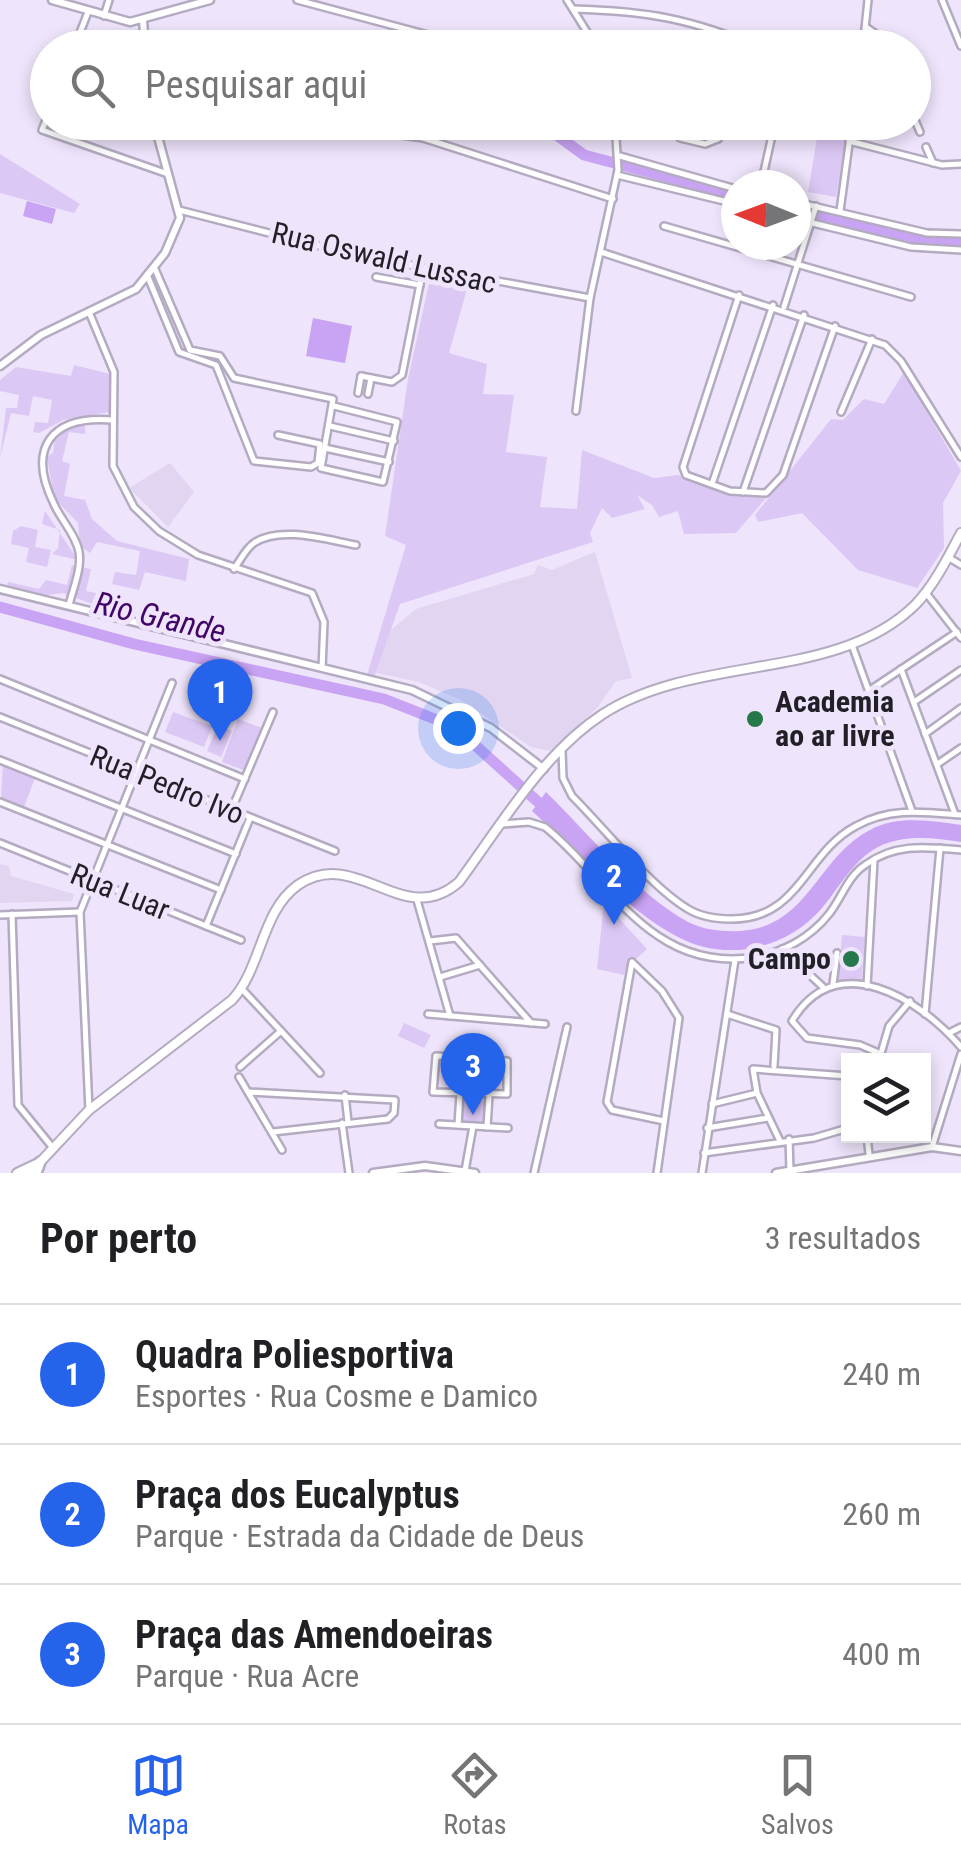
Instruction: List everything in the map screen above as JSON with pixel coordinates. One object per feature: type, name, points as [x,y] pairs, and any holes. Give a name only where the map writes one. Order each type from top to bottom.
[{"type":"main road","points":[[33,1173],[89,1110],[242,989],[280,905],[309,879],[345,875],[417,900],[444,893],[460,882],[562,750],[602,714],[687,679],[852,645],[888,626],[926,592],[961,533]]},
{"type":"main road","points":[[17,1173],[40,1162]]},
{"type":"street","points":[[52,0],[104,18],[142,20],[210,0]]},
{"type":"street","points":[[104,18],[109,0]]},
{"type":"street","points":[[297,0],[409,30]]},
{"type":"street","points":[[568,0],[586,30]]},
{"type":"street","points":[[866,30],[868,0]]},
{"type":"street","points":[[942,0],[961,46]]},
{"type":"street","points":[[574,9],[649,12],[718,30]]},
{"type":"street","points":[[81,30],[88,12]]},
{"type":"street","points":[[142,20],[143,30]]},
{"type":"street","points":[[866,27],[870,30]]},
{"type":"street","points":[[71,140],[168,174]]},
{"type":"street","points":[[0,366],[41,334],[118,300],[155,269],[172,242],[179,210],[159,140]]},
{"type":"street","points":[[429,140],[613,199]]},
{"type":"street","points":[[576,411],[590,298],[618,173],[618,140]]},
{"type":"street","points":[[688,140],[705,144],[715,140]]},
{"type":"street","points":[[764,170],[771,140]]},
{"type":"street","points":[[840,211],[849,141],[933,163],[961,164]]},
{"type":"street","points":[[926,147],[933,163]]},
{"type":"street","points":[[620,158],[721,185]]},
{"type":"street","points":[[618,173],[721,200]]},
{"type":"street","name":"Rua Oswald Lussac","points":[[179,210],[422,268],[590,298]]},
{"type":"street","points":[[811,216],[840,211],[927,234],[961,234]]},
{"type":"street","points":[[811,213],[911,247],[961,250]]},
{"type":"street","points":[[783,309],[814,215]]},
{"type":"street","points":[[664,226],[910,297]]},
{"type":"street","points":[[601,252],[872,339],[901,361],[961,457]]},
{"type":"street","points":[[358,392],[361,375],[392,382],[402,375],[422,268]]},
{"type":"street","points":[[155,269],[190,350],[220,356],[234,378],[330,397],[334,406],[321,467],[381,482],[389,462],[396,420],[334,406]]},
{"type":"street","points":[[148,277],[179,352],[216,365],[254,460],[316,465],[320,444],[278,435]]},
{"type":"street","points":[[376,277],[420,285]]},
{"type":"street","points":[[739,295],[684,473],[712,484],[743,494],[766,493],[787,469],[835,326]]},
{"type":"street","points":[[712,484],[773,305]]},
{"type":"street","points":[[88,312],[114,372],[116,479],[134,507],[186,548],[312,594],[324,622],[322,668]]},
{"type":"street","points":[[743,494],[804,316]]},
{"type":"street","points":[[841,412],[872,339]]},
{"type":"street","points":[[368,394],[371,378]]},
{"type":"street","points":[[70,605],[79,550],[46,485],[46,449],[53,432],[72,420],[113,420]]},
{"type":"street","points":[[330,426],[394,440]]},
{"type":"street","points":[[326,448],[389,462]]},
{"type":"street","points":[[234,568],[252,544],[272,538],[306,536],[356,546]]},
{"type":"street","points":[[948,556],[961,565]]},
{"type":"street","points":[[0,589],[440,700],[491,728],[543,772]]},
{"type":"street","points":[[870,690],[959,635],[926,592]]},
{"type":"street","points":[[852,645],[912,811]]},
{"type":"street","points":[[562,750],[563,778],[572,796],[668,894],[696,913],[737,919],[778,908],[802,887],[828,848],[846,832],[890,813],[958,815],[901,669]]},
{"type":"street","points":[[913,702],[961,670]]},
{"type":"street","points":[[0,679],[245,778]]},
{"type":"street","points":[[89,1110],[80,912],[172,684]]},
{"type":"street","points":[[925,734],[961,708]]},
{"type":"street","points":[[232,810],[273,712]]},
{"type":"street","name":"Rua Pedro Ivo","points":[[0,717],[335,851]]},
{"type":"street","points":[[938,764],[961,748]]},
{"type":"street","points":[[0,760],[236,854]]},
{"type":"street","points":[[0,802],[221,890]]},
{"type":"street","points":[[206,926],[250,818]]},
{"type":"street","points":[[502,824],[534,822],[545,826],[654,933],[700,956],[735,960],[782,949],[823,921],[854,875],[874,860],[909,847],[961,850]]},
{"type":"street","name":"Rua Luar","points":[[0,843],[241,940]]},
{"type":"street","points":[[925,1014],[940,848]]},
{"type":"street","points":[[867,988],[874,860]]},
{"type":"street","points":[[417,900],[450,1016]]},
{"type":"street","points":[[0,914],[80,912]]},
{"type":"street","points":[[12,914],[18,1105],[53,1148]]},
{"type":"street","points":[[430,941],[456,938],[531,1023]]},
{"type":"street","points":[[782,949],[823,987]]},
{"type":"street","points":[[833,984],[838,953]]},
{"type":"street","points":[[702,1173],[735,960]]},
{"type":"street","points":[[656,1173],[664,1122],[680,1018],[670,1000],[635,962],[628,966],[608,1102],[612,1110],[664,1122]]},
{"type":"street","points":[[440,977],[480,966]]},
{"type":"street","points":[[873,1053],[860,1045],[807,1038],[792,1021],[814,992],[833,984],[895,992],[949,1033],[961,1050],[932,1147]]},
{"type":"street","points":[[242,989],[320,1073]]},
{"type":"street","points":[[881,1053],[889,1026],[910,1001]]},
{"type":"street","points":[[428,1014],[545,1024]]},
{"type":"street","points":[[727,1014],[776,1030],[774,1067]]},
{"type":"street","points":[[534,1173],[567,1027]]},
{"type":"street","points":[[949,1033],[961,1027]]},
{"type":"street","points":[[240,1067],[282,1031]]},
{"type":"street","points":[[436,1056],[508,1062],[507,1094],[489,1096],[432,1091],[436,1056]]},
{"type":"street","points":[[780,1142],[757,1093],[752,1071],[774,1067],[841,1075]]},
{"type":"street","points":[[239,1077],[282,1150]]},
{"type":"street","points":[[248,1092],[394,1100],[394,1113],[388,1119],[272,1132]]},
{"type":"street","points":[[711,1104],[731,1103],[757,1093]]},
{"type":"street","points":[[458,1125],[460,1094]]},
{"type":"street","points":[[346,1095],[349,1173]]},
{"type":"street","points":[[487,1127],[489,1096]]},
{"type":"street","points":[[707,1128],[768,1118]]},
{"type":"street","points":[[439,1124],[508,1128]]},
{"type":"street","points":[[465,1171],[473,1126]]},
{"type":"street","points":[[704,1154],[814,1138],[841,1130]]},
{"type":"street","points":[[788,1139],[790,1170]]},
{"type":"street","points":[[867,1143],[869,1154]]},
{"type":"street","points":[[776,1173],[869,1154],[932,1147],[961,1151]]},
{"type":"street","points":[[374,1173],[425,1166],[475,1173]]},
{"type":"shaded area","points":[[817,140],[846,140],[836,197],[811,193]]},
{"type":"shaded area","points":[[0,154],[80,204],[74,213],[0,193]]},
{"type":"shaded area","points":[[27,201],[56,209],[52,224],[23,216]]},
{"type":"shaded area","points":[[430,279],[467,289],[449,353],[487,364],[483,394],[514,395],[506,452],[547,457],[540,507],[577,509],[582,450],[654,478],[678,475],[737,496],[766,498],[736,533],[684,534],[678,511],[659,517],[652,505],[637,495],[645,509],[612,518],[602,508],[590,533],[593,542],[400,604],[374,677],[367,675],[406,545],[385,536],[408,379]]},
{"type":"shaded area","points":[[313,318],[352,326],[345,363],[306,356]]},
{"type":"shaded area","points":[[74,365],[110,374],[109,412],[63,420],[39,433],[33,432],[35,422],[48,423],[52,400],[33,396],[29,416],[11,413],[0,458],[6,408],[17,408],[19,395],[0,391],[0,380],[16,367],[71,376]]},
{"type":"shaded area","points":[[904,372],[961,471],[943,503],[944,548],[917,588],[858,570],[802,513],[758,522],[755,515],[831,419],[843,420],[864,399],[884,404]]},
{"type":"shaded area","points":[[85,420],[85,434],[69,432],[62,461],[70,464],[64,496],[85,500],[92,519],[117,541],[189,559],[186,581],[145,572],[139,590],[112,584],[115,572],[136,575],[140,551],[97,542],[90,553],[80,546],[78,523],[54,498],[47,457],[53,453],[56,431]]},
{"type":"shaded area","points":[[170,463],[194,492],[168,527],[129,488]]},
{"type":"shaded area","points":[[45,511],[57,529],[42,524]]},
{"type":"shaded area","points":[[21,526],[38,530],[35,547],[51,550],[47,567],[26,562],[29,548],[11,544],[13,531]]},
{"type":"shaded area","points":[[60,533],[78,560],[52,554],[58,548]]},
{"type":"shaded area","points":[[595,552],[632,678],[616,681],[597,708],[550,751],[531,747],[461,700],[419,682],[372,672],[386,634],[416,609],[534,574],[538,565],[552,570]]},
{"type":"shaded area","points":[[72,565],[91,569],[86,591],[106,595],[103,608],[63,593],[47,595],[7,586],[8,582],[39,589],[46,580],[67,585]]},
{"type":"shaded area","points":[[173,712],[212,726],[204,747],[165,732]]},
{"type":"shaded area","points":[[238,719],[262,728],[246,771],[222,762]]},
{"type":"shaded area","points":[[218,725],[232,731],[221,757],[207,751]]},
{"type":"shaded area","points":[[3,765],[35,778],[24,807],[1,797]]},
{"type":"shaded area","points":[[546,792],[650,896],[688,922],[721,931],[764,926],[782,917],[852,842],[881,825],[915,820],[961,825],[961,842],[909,839],[878,847],[854,867],[822,908],[791,934],[754,948],[714,949],[676,936],[656,924],[601,878],[532,811]]},
{"type":"shaded area","points":[[0,864],[9,866],[11,876],[74,894],[72,901],[0,903]]},
{"type":"shaded area","points":[[604,902],[647,949],[635,960],[639,970],[627,967],[624,975],[597,969]]},
{"type":"shaded area","name":"Campo","points":[[842,935],[865,937],[861,983],[838,981]]},
{"type":"shaded area","points":[[404,1023],[431,1035],[424,1048],[398,1036]]},
{"type":"shaded area","points":[[461,1099],[487,1101],[485,1130],[459,1129]]},
{"type":"waterway","points":[[564,140],[584,155],[721,191]]},
{"type":"waterway","points":[[811,214],[922,239],[961,243]]},
{"type":"waterway","name":"Rio Grande","points":[[0,607],[134,644],[384,699],[455,727],[547,810]]},
{"type":"place","name":"Academia ao ar livre","points":[[755,719]]},
{"type":"place","name":"Quadra Poliesportiva","points":[[220,741]]},
{"type":"place","name":"Praça dos Eucalyptus","points":[[614,925]]},
{"type":"place","name":"Campo","points":[[851,959]]},
{"type":"place","name":"Praça das Amendoeiras","points":[[473,1115]]}]
